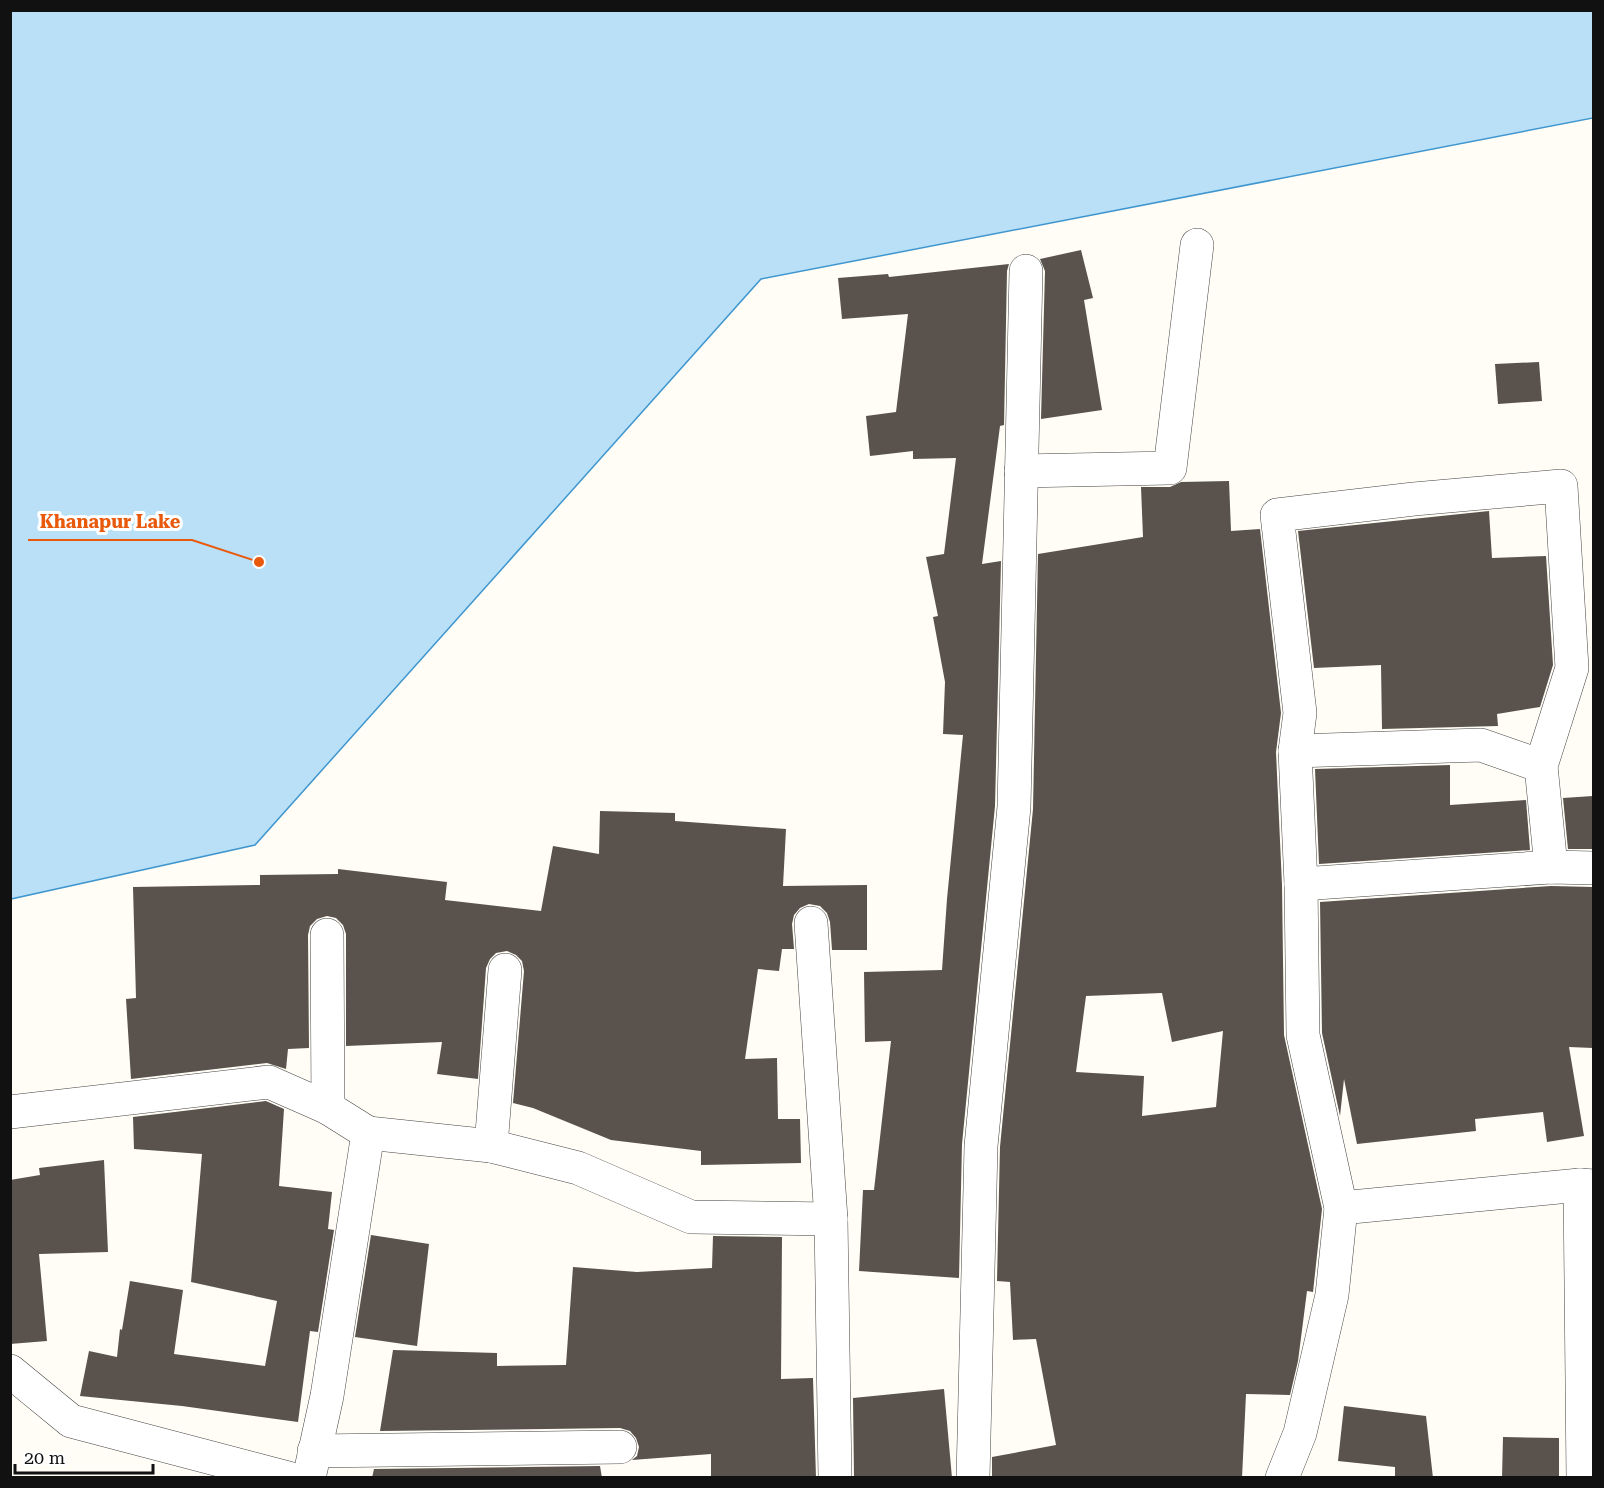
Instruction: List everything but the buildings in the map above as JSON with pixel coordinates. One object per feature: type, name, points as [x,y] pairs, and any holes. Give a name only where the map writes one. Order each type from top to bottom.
[{"type":"street","points":[[1021,471],[1170,468],[1197,245]]},
{"type":"street","points":[[974,1478],[981,1146],[1014,807],[1026,271]]},
{"type":"street","points":[[1282,1478],[1300,1433],[1332,1295],[1341,1208],[1303,1035],[1301,884],[1294,751],[1300,713],[1277,515],[1414,499],[1561,486],[1572,668],[1540,766],[1551,867]]},
{"type":"street","points":[[1294,751],[1481,745],[1540,766]]},
{"type":"street","points":[[1301,884],[1551,867],[1593,868]]},
{"type":"street","points":[[811,923],[831,1219],[835,1478]]},
{"type":"street","points":[[327,935],[328,1108]]},
{"type":"street","points":[[491,1146],[505,970]]},
{"type":"street","points":[[10,1112],[269,1082],[328,1108],[368,1132],[491,1146],[578,1168],[691,1217],[831,1219]]},
{"type":"street","points":[[368,1132],[327,1396],[312,1464],[620,1448]]},
{"type":"street","points":[[1341,1208],[1587,1186],[1583,1478]]},
{"type":"street","points":[[10,1371],[71,1421],[288,1478]]},
{"type":"water","points":[[10,11],[1593,11],[1593,118],[761,279],[255,845],[11,899]]},
{"type":"place","name":"Khanapur Lake","points":[[259,562]]}]
